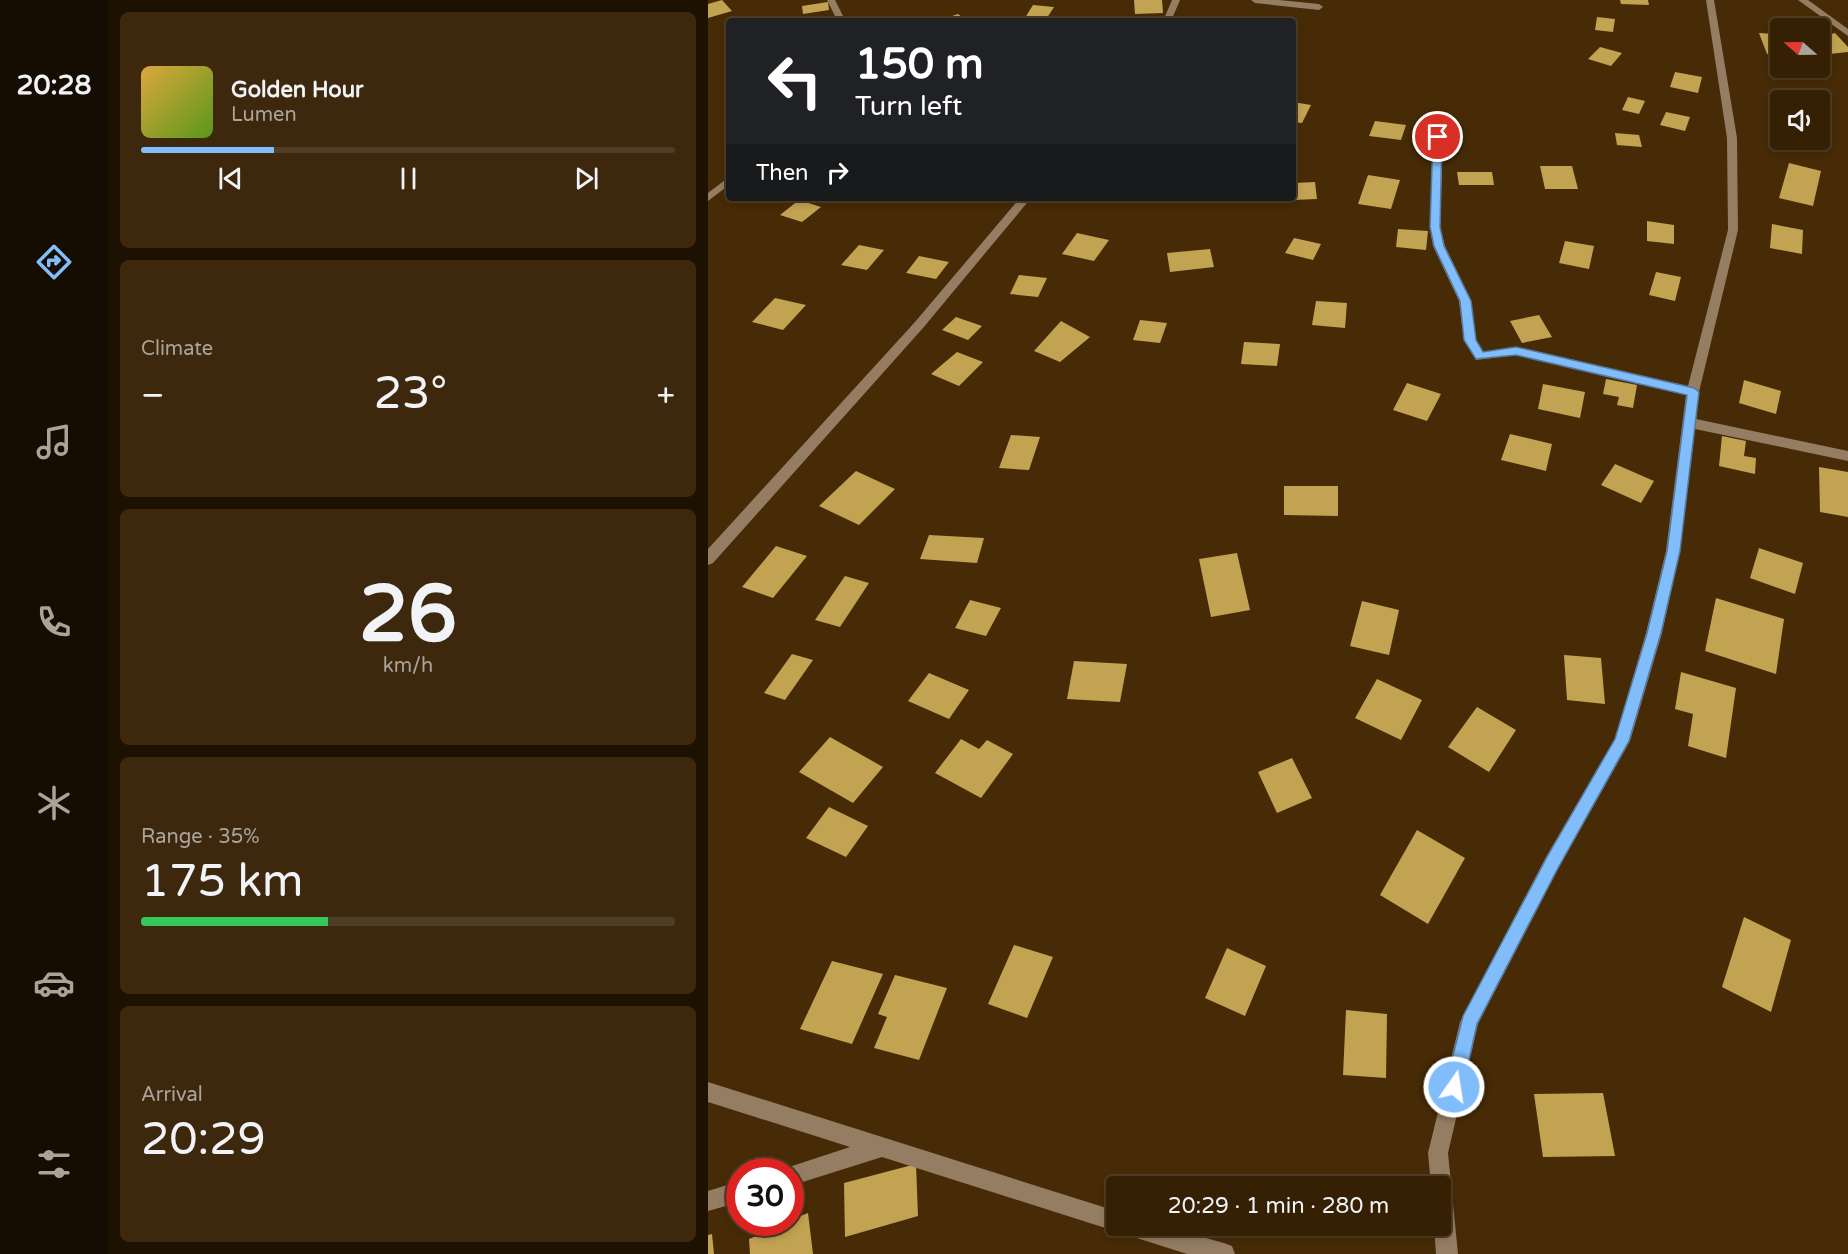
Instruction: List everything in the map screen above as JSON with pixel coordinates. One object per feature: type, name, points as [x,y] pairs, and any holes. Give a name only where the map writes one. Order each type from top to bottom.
[{"type":"street","points":[[831,0],[840,18]]},
{"type":"street","points":[[1168,18],[1176,0]]},
{"type":"street","points":[[1255,0],[1319,7]]},
{"type":"street","points":[[1447,1254],[1438,1153],[1469,1022],[1552,863],[1622,741],[1654,633],[1673,551],[1694,392],[1732,230],[1732,138],[1710,0]]},
{"type":"street","points":[[1802,0],[1848,33]]},
{"type":"street","points":[[1438,137],[1435,227],[1439,246],[1465,301],[1470,340],[1480,357],[1516,351],[1694,392]]},
{"type":"street","points":[[708,198],[726,183]]},
{"type":"street","points":[[708,559],[920,325],[1023,201]]},
{"type":"street","points":[[1691,423],[1848,456]]},
{"type":"street","points":[[708,1092],[1106,1219]]},
{"type":"street","points":[[804,1172],[880,1148]]},
{"type":"street","points":[[708,1201],[726,1195]]},
{"type":"street","points":[[1162,1236],[1224,1254]]},
{"type":"building","points":[[722,0],[732,11],[708,18],[708,4]]},
{"type":"building","points":[[1134,0],[1162,0],[1163,13],[1135,14]]},
{"type":"building","points":[[1620,0],[1648,0],[1649,5],[1621,4]]},
{"type":"building","points":[[828,2],[829,10],[803,14],[802,6]]},
{"type":"building","points":[[1033,5],[1054,7],[1047,18],[1025,18]]},
{"type":"building","points":[[958,14],[963,18],[947,18]]},
{"type":"building","points":[[1597,17],[1615,19],[1613,32],[1595,30]]},
{"type":"building","points":[[1759,33],[1770,34],[1770,54],[1767,54]]},
{"type":"building","points":[[1835,33],[1848,47],[1848,52],[1830,54],[1830,34]]},
{"type":"building","points":[[1600,47],[1622,53],[1611,66],[1588,59]]},
{"type":"building","points":[[1675,72],[1702,77],[1698,93],[1670,87]]},
{"type":"building","points":[[1628,97],[1645,101],[1639,114],[1622,110]]},
{"type":"building","points":[[1296,102],[1311,105],[1302,123],[1296,122]]},
{"type":"building","points":[[1666,112],[1690,117],[1685,131],[1660,125]]},
{"type":"building","points":[[1375,121],[1406,125],[1401,140],[1369,136]]},
{"type":"building","points":[[1615,133],[1639,135],[1642,147],[1617,145]]},
{"type":"building","points":[[1789,163],[1821,171],[1813,206],[1779,198]]},
{"type":"building","points":[[1540,166],[1572,166],[1578,189],[1545,189]]},
{"type":"building","points":[[1457,172],[1492,172],[1494,185],[1459,185]]},
{"type":"building","points":[[1368,175],[1400,180],[1391,209],[1358,204]]},
{"type":"building","points":[[1315,182],[1317,199],[1296,200],[1296,183]]},
{"type":"building","points":[[798,201],[821,207],[802,222],[780,215]]},
{"type":"building","points":[[1647,221],[1674,225],[1674,244],[1647,241]]},
{"type":"building","points":[[1772,224],[1803,230],[1802,254],[1770,248]]},
{"type":"building","points":[[1398,229],[1428,231],[1426,250],[1396,247]]},
{"type":"building","points":[[1077,233],[1109,240],[1094,261],[1062,254]]},
{"type":"building","points":[[1294,238],[1321,244],[1313,260],[1285,253]]},
{"type":"building","points":[[1565,241],[1594,246],[1589,269],[1559,263]]},
{"type":"building","points":[[859,245],[884,250],[867,270],[841,265]]},
{"type":"building","points":[[1210,249],[1214,267],[1170,272],[1167,253]]},
{"type":"building","points":[[919,256],[949,262],[936,279],[906,273]]},
{"type":"building","points":[[1656,272],[1681,277],[1675,301],[1649,295]]},
{"type":"building","points":[[1019,275],[1047,278],[1038,297],[1010,294]]},
{"type":"building","points":[[775,298],[806,305],[783,330],[752,322]]},
{"type":"building","points":[[1316,301],[1347,303],[1345,328],[1312,325]]},
{"type":"building","points":[[1539,315],[1552,337],[1522,343],[1510,321]]},
{"type":"building","points":[[956,317],[982,326],[968,340],[942,330]]},
{"type":"building","points":[[1140,320],[1167,323],[1160,343],[1133,340]]},
{"type":"building","points":[[1061,321],[1090,337],[1060,362],[1034,351]]},
{"type":"building","points":[[1244,342],[1280,344],[1277,366],[1241,364]]},
{"type":"building","points":[[957,352],[983,362],[959,386],[931,374]]},
{"type":"building","points":[[1606,379],[1637,385],[1633,408],[1617,405],[1619,397],[1603,394]]},
{"type":"building","points":[[1744,380],[1781,391],[1776,414],[1739,403]]},
{"type":"building","points":[[1407,383],[1441,394],[1427,421],[1393,410]]},
{"type":"building","points":[[1543,384],[1585,392],[1580,418],[1538,409]]},
{"type":"building","points":[[1510,434],[1552,444],[1546,471],[1501,460]]},
{"type":"building","points":[[1011,435],[1040,437],[1029,470],[999,468]]},
{"type":"building","points":[[1722,436],[1746,441],[1744,456],[1756,458],[1755,474],[1719,466]]},
{"type":"building","points":[[1615,464],[1654,481],[1641,503],[1601,485]]},
{"type":"building","points":[[1819,467],[1848,472],[1848,517],[1820,512]]},
{"type":"building","points":[[856,471],[895,489],[859,525],[819,506]]},
{"type":"building","points":[[1284,486],[1338,486],[1338,516],[1284,515]]},
{"type":"building","points":[[929,535],[984,538],[977,563],[920,559]]},
{"type":"building","points":[[776,546],[807,556],[773,598],[742,587]]},
{"type":"building","points":[[1759,548],[1803,563],[1795,594],[1750,578]]},
{"type":"building","points":[[1237,553],[1250,610],[1211,617],[1199,559]]},
{"type":"building","points":[[845,576],[869,583],[840,627],[815,620]]},
{"type":"building","points":[[1716,598],[1784,619],[1776,674],[1705,651]]},
{"type":"building","points":[[970,600],[1001,608],[986,636],[955,628]]},
{"type":"building","points":[[1362,601],[1399,610],[1389,655],[1350,646]]},
{"type":"building","points":[[792,654],[813,660],[785,700],[764,693]]},
{"type":"building","points":[[1564,655],[1601,658],[1605,704],[1567,700]]},
{"type":"building","points":[[1074,661],[1127,664],[1120,702],[1067,699]]},
{"type":"building","points":[[1681,672],[1736,688],[1726,758],[1688,746],[1693,714],[1675,709]]},
{"type":"building","points":[[929,673],[969,690],[949,719],[908,701]]},
{"type":"building","points":[[1377,679],[1422,700],[1401,740],[1355,718]]},
{"type":"building","points":[[1477,707],[1516,730],[1489,772],[1448,747]]},
{"type":"building","points":[[830,737],[883,767],[853,803],[799,772]]},
{"type":"building","points":[[961,739],[979,749],[987,740],[1013,754],[981,798],[935,773]]},
{"type":"building","points":[[1292,758],[1312,798],[1277,813],[1258,772]]},
{"type":"building","points":[[829,807],[868,826],[846,857],[806,838]]},
{"type":"building","points":[[1417,830],[1465,858],[1428,924],[1380,895]]},
{"type":"building","points":[[1744,917],[1791,940],[1771,1012],[1722,987]]},
{"type":"building","points":[[1014,945],[1053,957],[1027,1018],[988,1004]]},
{"type":"building","points":[[1227,948],[1266,966],[1245,1016],[1205,998]]},
{"type":"building","points":[[832,961],[883,974],[852,1044],[800,1029]]},
{"type":"building","points":[[895,975],[947,988],[919,1060],[874,1048],[887,1017],[878,1014]]},
{"type":"building","points":[[1346,1010],[1387,1014],[1386,1078],[1343,1075]]},
{"type":"building","points":[[1603,1093],[1615,1156],[1543,1157],[1534,1094]]},
{"type":"building","points":[[916,1164],[918,1216],[845,1237],[844,1183]]},
{"type":"building","points":[[808,1213],[813,1254],[750,1254],[749,1239],[756,1236],[804,1236],[804,1215]]},
{"type":"building","points":[[712,1234],[714,1254],[708,1254],[708,1235]]},
{"type":"route","points":[[1438,137],[1435,227],[1439,246],[1465,301],[1470,340],[1480,357],[1516,351],[1694,392],[1673,551],[1654,633],[1622,741],[1552,863],[1469,1022],[1454,1087]]}]
